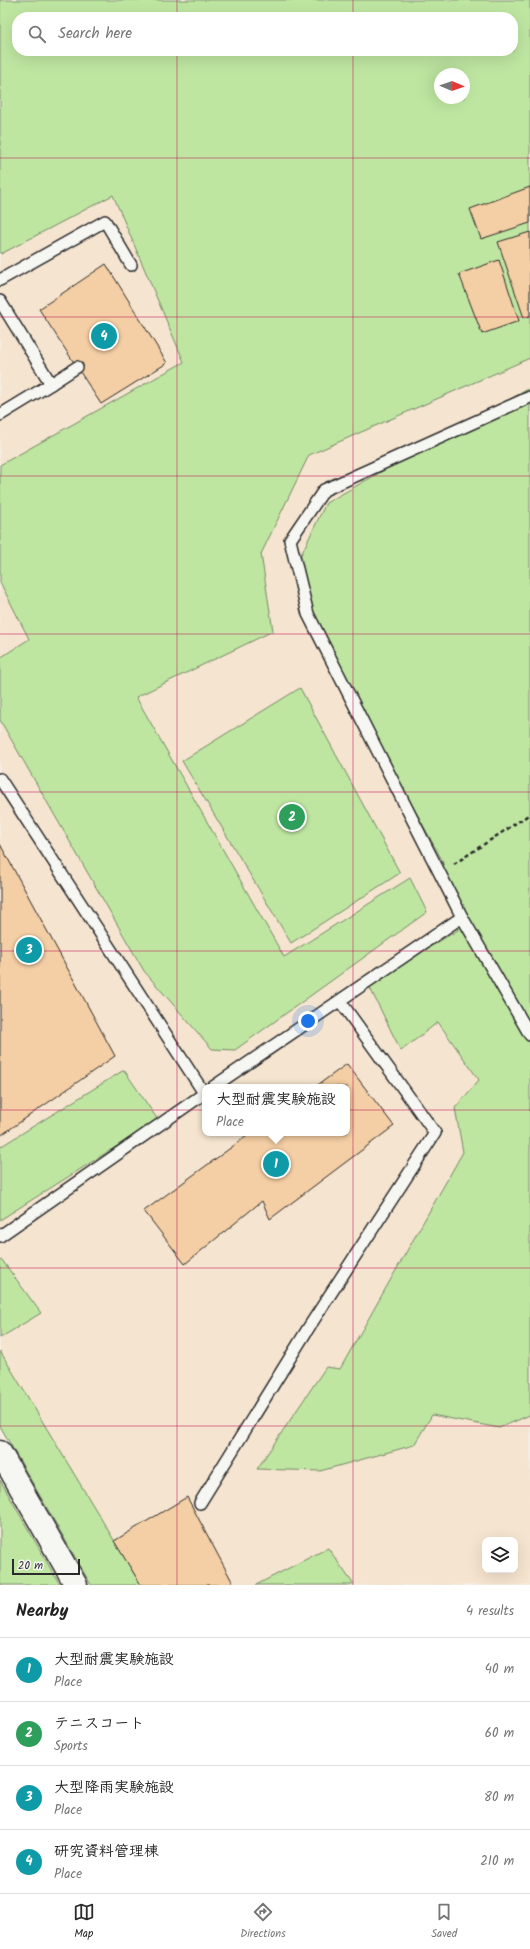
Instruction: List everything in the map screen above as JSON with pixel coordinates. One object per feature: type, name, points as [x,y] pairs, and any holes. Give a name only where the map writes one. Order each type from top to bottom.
[{"type":"street","points":[[0,1452],[76,1585]]},
{"type":"lane","points":[[0,280],[105,221],[131,265]]},
{"type":"lane","points":[[0,301],[51,384]]},
{"type":"lane","points":[[0,415],[77,367]]},
{"type":"lane","points":[[530,397],[324,490],[290,540],[308,614],[462,917],[530,1035]]},
{"type":"lane","points":[[0,779],[202,1088]]},
{"type":"lane","points":[[217,1084],[462,917]]},
{"type":"lane","points":[[200,1504],[309,1327],[435,1134],[340,1001]]},
{"type":"lane","points":[[0,1236],[202,1095]]},
{"type":"path","points":[[440,873],[530,814]]},
{"type":"shaded area","points":[[0,0],[530,0],[530,1585],[91,1585],[0,1426]]},
{"type":"green space","points":[[0,0],[530,0],[530,358],[309,455],[261,554],[273,631],[136,697],[284,957],[410,878],[427,912],[235,1050],[212,1049],[144,971],[0,720],[0,658],[29,639],[0,582],[0,465],[184,362],[113,195],[1,254]]},
{"type":"green space","points":[[530,388],[530,1415],[499,1428],[432,1415],[414,1445],[320,1471],[257,1469],[326,1367],[340,1369],[463,1152],[455,1108],[479,1080],[438,1022],[401,1051],[368,984],[458,930],[442,860],[303,605],[299,559],[326,503]]},
{"type":"green space","points":[[300,688],[400,873],[291,943],[182,761]]},
{"type":"green space","points":[[124,1070],[158,1120],[0,1220],[0,1147]]},
{"type":"green space","points":[[2,1260],[41,1313],[0,1338],[0,1261]]},
{"type":"green space","points":[[0,1351],[141,1585],[91,1585],[0,1426]]},
{"type":"green space","points":[[0,1480],[60,1585],[0,1585]]},
{"type":"green space","points":[[328,1548],[354,1585],[256,1585]]},
{"type":"building","points":[[530,187],[530,223],[481,239],[470,209]]},
{"type":"building","points":[[530,232],[530,316],[524,318],[498,242]]},
{"type":"building","points":[[499,260],[519,321],[482,334],[459,274]]},
{"type":"building","points":[[106,264],[167,363],[101,404],[39,309]]},
{"type":"building","points":[[0,844],[115,1056],[0,1136]]},
{"type":"building","points":[[347,1064],[394,1126],[270,1219],[262,1201],[185,1264],[144,1211],[247,1136],[350,1136],[350,1084],[319,1084]]},
{"type":"building","points":[[187,1497],[234,1585],[141,1585],[114,1541]]},
{"type":"place","name":"研究資料管理棟","points":[[104,336]]},
{"type":"place","name":"テニスコート","points":[[292,817]]},
{"type":"place","name":"大型降雨実験施設","points":[[29,950]]},
{"type":"place","name":"大型耐震実験施設","points":[[276,1164]]}]
